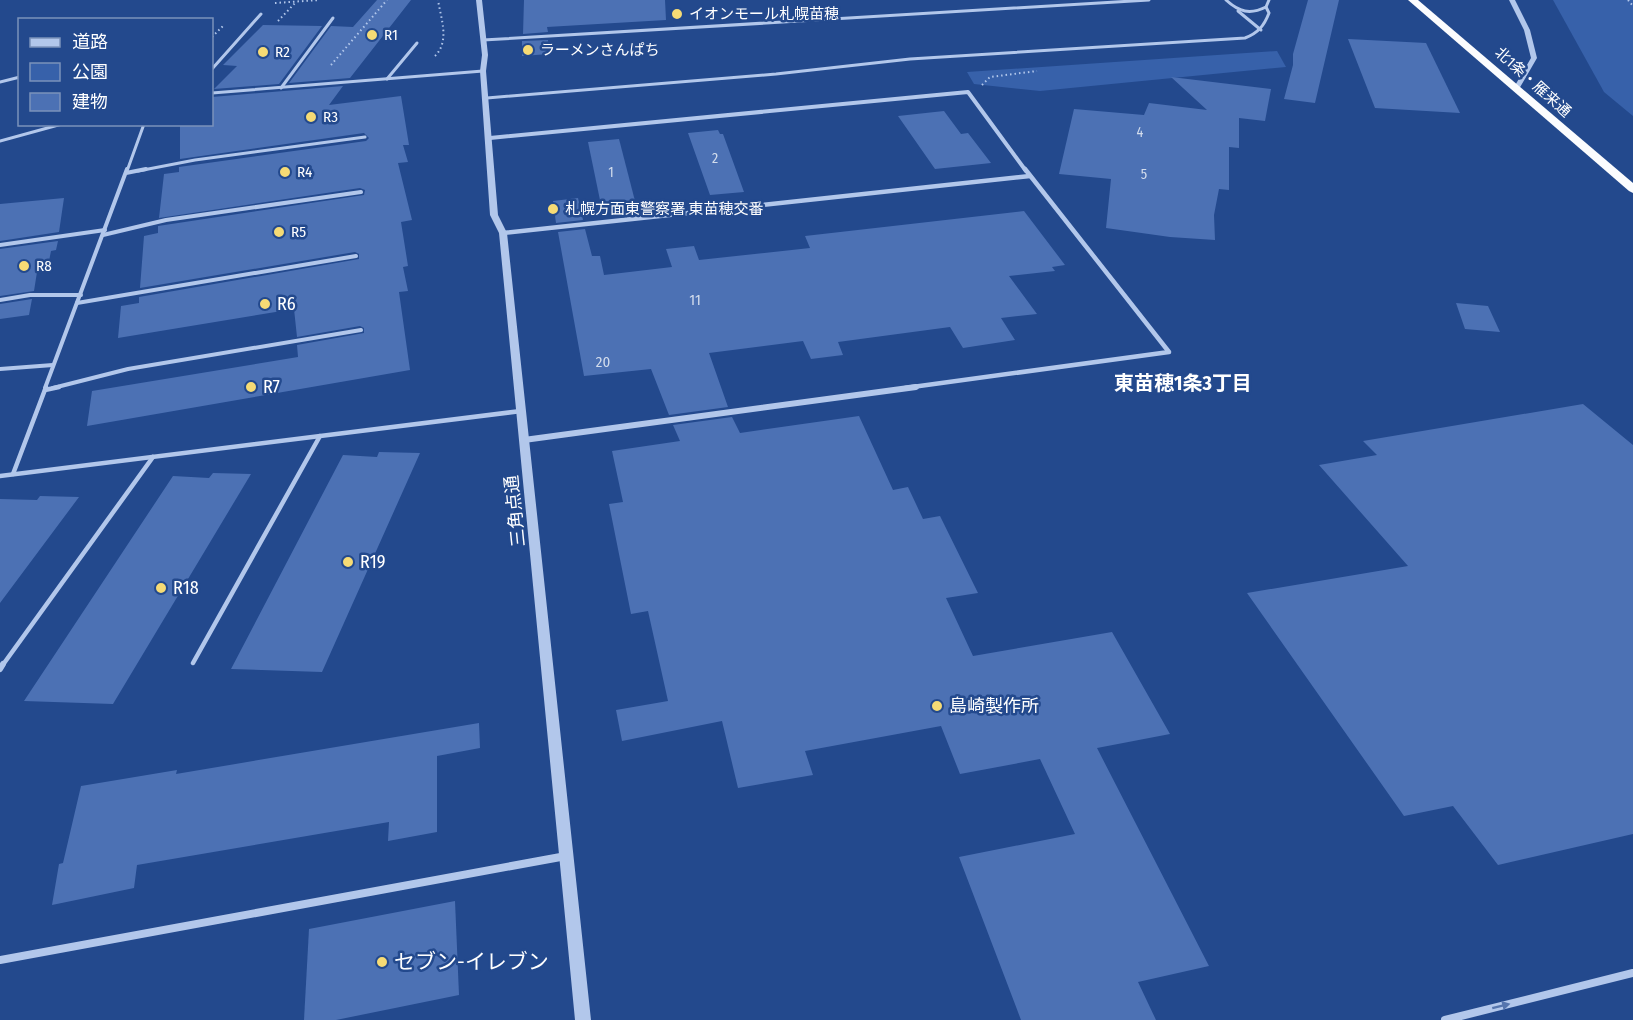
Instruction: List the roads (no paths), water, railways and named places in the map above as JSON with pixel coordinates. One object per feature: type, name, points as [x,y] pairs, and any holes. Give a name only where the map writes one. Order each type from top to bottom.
[{"type":"highway","name":"北1条・雁来通","points":[[1412,0],[1479,53],[1516,89],[1633,189]]},
{"type":"street","name":"三角点通","points":[[479,0],[494,215],[503,233],[583,1020]]},
{"type":"street","points":[[1512,0],[1527,30],[1534,58],[1516,89]]},
{"type":"street","points":[[490,138],[968,92],[1030,177],[1168,352],[524,440]]},
{"type":"street","points":[[503,233],[1030,177]]},
{"type":"street","points":[[0,960],[566,856]]},
{"type":"street","points":[[1445,1020],[1633,973]]},
{"type":"lane","points":[[483,40],[1149,0]]},
{"type":"lane","points":[[1226,0],[1261,30]]},
{"type":"lane","points":[[1238,12],[1253,12],[1266,7],[1269,0]]},
{"type":"lane","points":[[487,98],[776,74],[910,59],[1245,38],[1261,30],[1269,13],[1266,7]]},
{"type":"lane","points":[[213,68],[261,14]]},
{"type":"lane","points":[[281,88],[333,18]]},
{"type":"lane","points":[[387,79],[417,43]]},
{"type":"lane","points":[[213,93],[483,71]]},
{"type":"lane","points":[[0,82],[18,78]]},
{"type":"lane","points":[[0,141],[55,126]]},
{"type":"lane","points":[[13,474],[143,126]]},
{"type":"lane","points":[[126,172],[195,160],[365,137]]},
{"type":"lane","points":[[0,245],[104,232],[166,219],[361,192]]},
{"type":"lane","points":[[77,303],[356,256]]},
{"type":"lane","points":[[0,300],[30,295],[81,295]]},
{"type":"lane","points":[[45,390],[128,369],[361,330]]},
{"type":"lane","points":[[0,369],[53,365]]},
{"type":"lane","points":[[0,476],[521,411]]},
{"type":"lane","points":[[193,663],[320,436]]},
{"type":"lane","points":[[0,669],[153,457]]},
{"type":"place","name":"イオンモール札幌苗穂","points":[[677,14]]},
{"type":"place","name":"R1","points":[[372,35]]},
{"type":"place","name":"ラーメンさんぱち","points":[[528,50]]},
{"type":"place","name":"R2","points":[[263,52]]},
{"type":"place","name":"R3","points":[[311,117]]},
{"type":"place","name":"R4","points":[[285,172]]},
{"type":"place","name":"札幌方面東警察署 東苗穂交番","points":[[553,209]]},
{"type":"place","name":"R5","points":[[279,232]]},
{"type":"place","name":"R8","points":[[24,266]]},
{"type":"place","name":"R6","points":[[265,304]]},
{"type":"place","name":"R7","points":[[251,387]]},
{"type":"place","name":"R19","points":[[348,562]]},
{"type":"place","name":"R18","points":[[161,588]]},
{"type":"place","name":"島崎製作所","points":[[937,706]]},
{"type":"place","name":"セブン-イレブン","points":[[382,962]]},
{"type":"district","name":"東苗穂1条3丁目","points":[[1183,383]]}]
